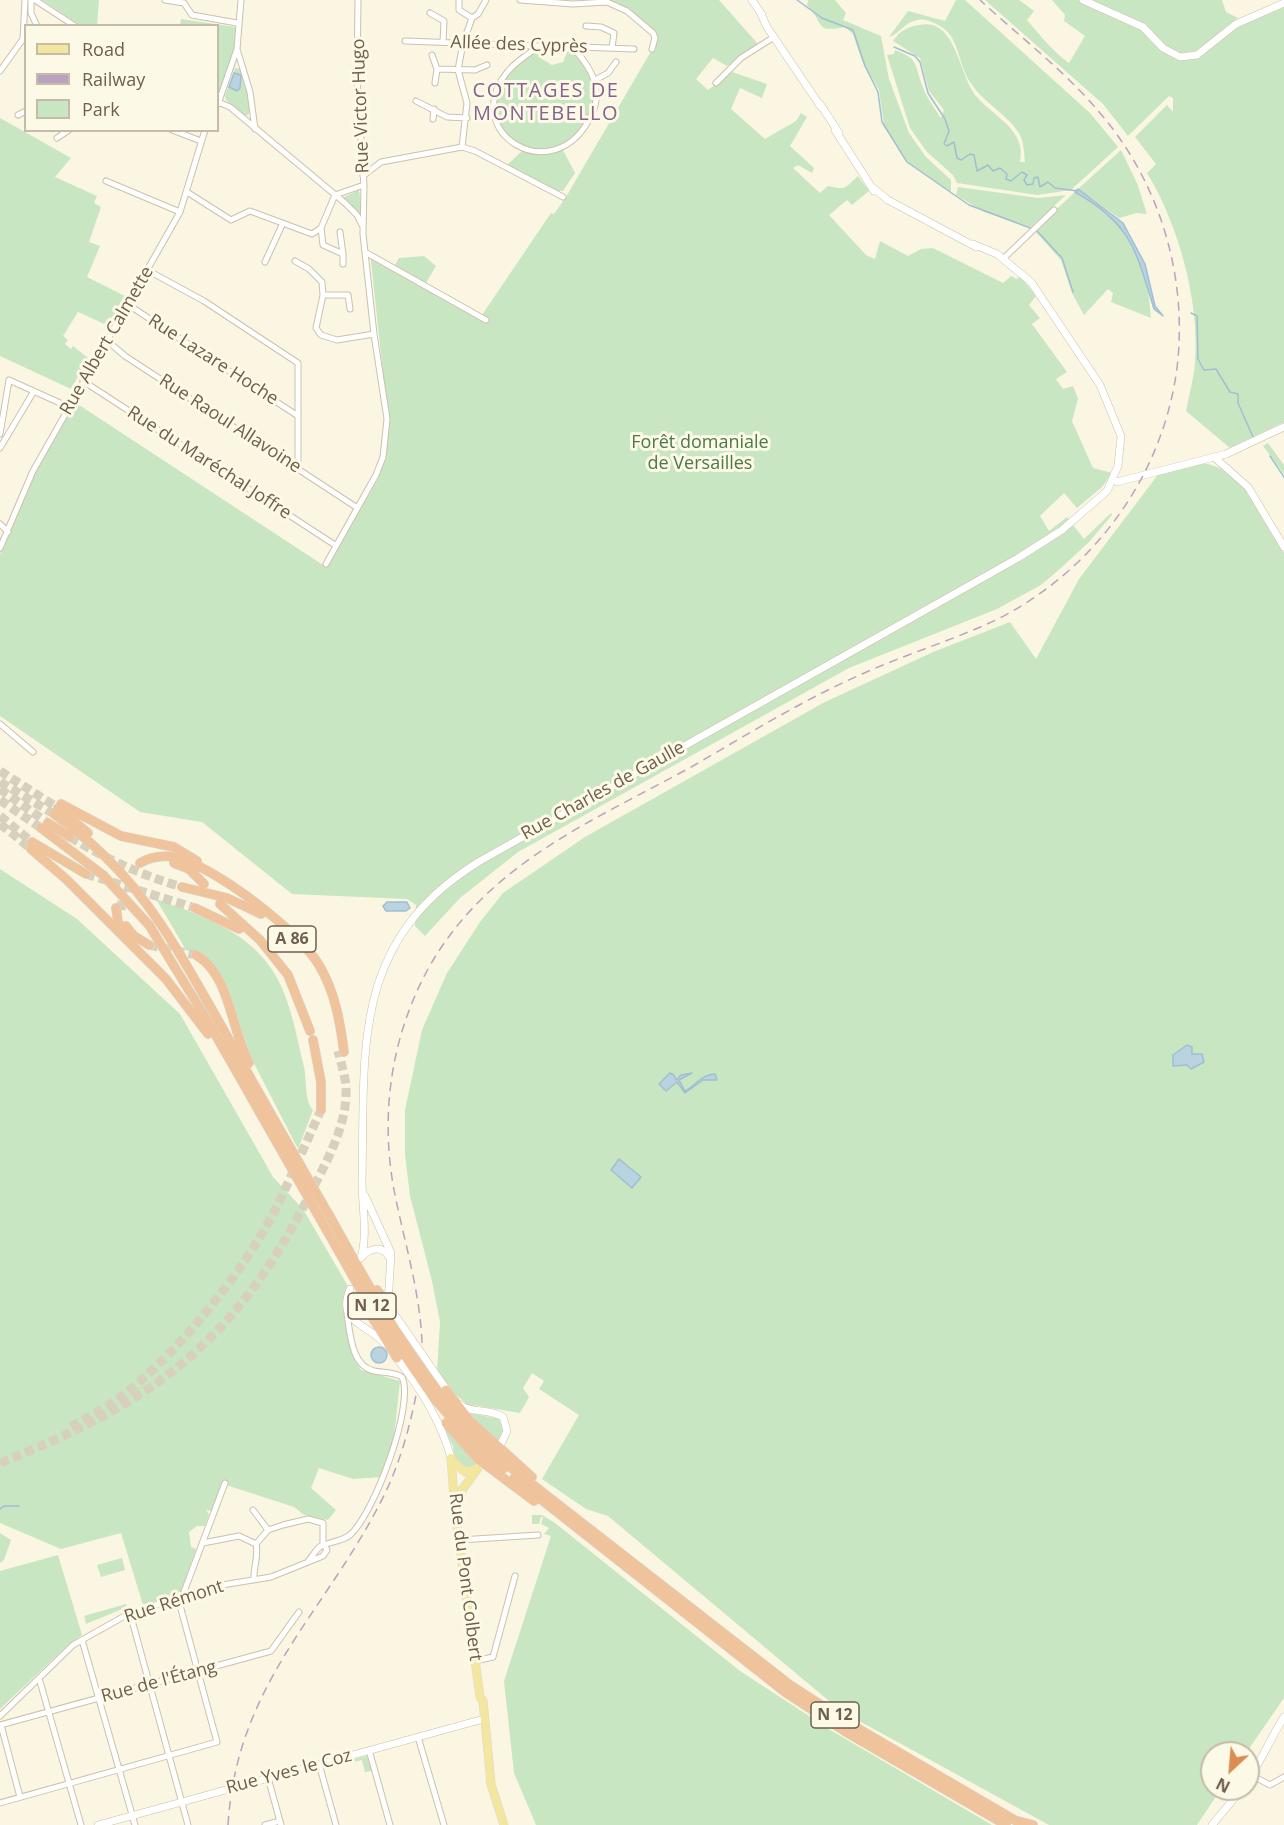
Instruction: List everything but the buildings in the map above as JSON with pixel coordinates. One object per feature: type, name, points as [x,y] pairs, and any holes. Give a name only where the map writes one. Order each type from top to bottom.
[{"type":"highway","name":"N 12","points":[[249,899],[179,850],[126,838],[58,809],[96,840],[97,847],[136,888],[161,922],[351,1254],[412,1354],[463,1424],[487,1448],[790,1685],[852,1725],[1019,1823]]},
{"type":"highway","name":"N 12","points":[[70,837],[45,825],[103,875],[149,925],[295,1173],[363,1294],[433,1397],[471,1442],[585,1535],[802,1704],[1006,1825]]},
{"type":"highway","points":[[87,876],[32,846],[166,979]]},
{"type":"highway","points":[[204,884],[189,869],[178,864],[161,862],[141,865],[160,856],[182,859],[249,899]]},
{"type":"highway","name":"A 86","points":[[182,887],[216,894],[248,906],[274,922],[297,943],[315,968],[328,994],[341,1052],[336,1005],[319,965],[295,934],[249,899]]},
{"type":"highway","points":[[220,904],[260,940],[278,961]]},
{"type":"highway","name":"A 86","points":[[195,908],[231,923],[278,961],[298,995],[312,1036],[321,1082],[321,1110]]},
{"type":"highway","points":[[150,945],[131,932],[118,909],[118,922],[128,938],[190,1006],[220,1046]]},
{"type":"highway","points":[[196,955],[208,963],[219,980],[239,1042],[252,1068],[249,1073]]},
{"type":"highway","points":[[295,1173],[295,1181],[353,1286],[397,1358]]},
{"type":"highway","points":[[351,1254],[358,1260],[388,1305]]},
{"type":"highway","points":[[446,1390],[469,1420],[540,1484],[546,1495]]},
{"type":"highway","points":[[424,1395],[478,1459],[576,1532],[585,1535]]},
{"type":"highway","points":[[1019,1823],[1033,1825]]},
{"type":"main road","points":[[752,0],[872,188],[886,203],[1003,259],[1030,282],[1105,394],[1118,424],[1121,442],[1119,463],[1112,482],[1236,451],[1284,427]]},
{"type":"main road","points":[[1083,0],[1143,27],[1163,48],[1180,57],[1197,55],[1236,24],[1284,3]]},
{"type":"main road","points":[[1214,457],[1248,487],[1284,547]]},
{"type":"main road","name":"Rue Charles de Gaulle","points":[[391,1262],[386,1251],[378,1249],[369,1251],[361,1258],[365,1237],[362,1186],[365,1041],[376,984],[402,932],[434,895],[480,861],[1018,558],[1072,522],[1104,494],[1112,482]]},
{"type":"main road","name":"Rue Charles de Gaulle","points":[[362,1186],[370,1211],[389,1247],[391,1262]]},
{"type":"main road","points":[[391,1262],[388,1305],[446,1390],[464,1408],[497,1413],[503,1417],[507,1431],[500,1446]]},
{"type":"main road","points":[[350,1289],[347,1309],[354,1322],[377,1335],[424,1395],[446,1439],[451,1458],[461,1471],[469,1472],[478,1468],[465,1483],[459,1500],[458,1526]]},
{"type":"main road","name":"Rue du Pont Colbert","points":[[451,1458],[491,1783],[504,1825]]},
{"type":"main road","points":[[454,1484],[460,1480],[465,1483]]},
{"type":"main road","points":[[1260,1760],[1284,1717]]},
{"type":"main road","name":"Rue Yves le Coz","points":[[98,1825],[482,1719]]},
{"type":"main road","points":[[1212,1825],[1232,1801]]},
{"type":"street","points":[[0,71],[23,39],[25,0]]},
{"type":"street","points":[[36,24],[31,13],[33,0],[72,24]]},
{"type":"street","points":[[165,0],[184,3],[192,15],[237,23]]},
{"type":"street","points":[[219,100],[237,50],[237,23],[241,0]]},
{"type":"street","name":"Rue Victor Hugo","points":[[358,0],[357,80],[364,185],[363,228]]},
{"type":"street","points":[[459,0],[459,10],[472,18]]},
{"type":"street","points":[[462,147],[467,117],[467,103],[459,70],[463,43],[472,18],[478,14],[486,0]]},
{"type":"street","points":[[520,0],[573,4],[607,2],[627,11],[653,33],[655,38],[652,50]]},
{"type":"street","points":[[430,13],[444,21],[443,42]]},
{"type":"street","points":[[586,26],[601,27],[614,33],[612,48]]},
{"type":"street","points":[[716,83],[741,58],[774,37]]},
{"type":"street","name":"Allée des Cyprès","points":[[405,41],[540,46],[575,50],[580,47],[634,49]]},
{"type":"street","points":[[540,46],[508,71],[495,96],[492,108],[500,130],[513,143],[543,153],[555,152],[569,145],[584,129],[594,110],[597,94],[595,80],[586,62],[575,50]]},
{"type":"street","points":[[237,50],[244,66],[255,129]]},
{"type":"street","points":[[432,56],[438,69],[435,83]]},
{"type":"street","points":[[595,80],[608,73],[616,62]]},
{"type":"street","points":[[233,64],[244,66]]},
{"type":"street","points":[[438,69],[475,70],[487,65]]},
{"type":"street","points":[[416,101],[447,117],[467,117]]},
{"type":"street","points":[[219,103],[230,106],[335,195],[357,215],[363,228],[374,334],[387,419],[385,443],[376,475],[326,564]]},
{"type":"street","points":[[433,119],[434,110]]},
{"type":"street","points":[[18,115],[24,112]]},
{"type":"street","points":[[244,119],[253,114]]},
{"type":"street","points":[[57,138],[66,132]]},
{"type":"street","points":[[177,132],[201,141]]},
{"type":"street","name":"Rue Albert Calmette","points":[[0,548],[33,471],[105,339],[180,212],[204,132]]},
{"type":"street","points":[[363,176],[381,162],[462,147],[475,151],[563,197]]},
{"type":"street","points":[[106,181],[180,212]]},
{"type":"street","points":[[343,254],[323,245],[321,228],[335,195],[364,185]]},
{"type":"street","points":[[187,192],[231,220],[250,212],[312,234],[321,240]]},
{"type":"street","points":[[1003,259],[1054,210]]},
{"type":"street","points":[[357,215],[365,213]]},
{"type":"street","points":[[265,262],[282,225]]},
{"type":"street","points":[[312,234],[321,228]]},
{"type":"street","points":[[340,232],[343,264]]},
{"type":"street","points":[[365,252],[486,320]]},
{"type":"street","points":[[295,261],[322,282],[323,295],[316,324],[321,335],[337,340],[374,334]]},
{"type":"street","points":[[147,270],[204,301],[298,363],[298,469]]},
{"type":"street","points":[[323,295],[348,295],[350,309]]},
{"type":"street","name":"Rue Lazare Hoche","points":[[127,304],[298,416]]},
{"type":"street","name":"Rue Raoul Allavoine","points":[[105,339],[125,356],[356,507]]},
{"type":"street","points":[[0,448],[9,380],[69,407]]},
{"type":"street","name":"Rue du Maréchal Joffre","points":[[83,381],[335,545]]},
{"type":"street","points":[[2,438],[34,391]]},
{"type":"street","points":[[0,524],[8,532]]},
{"type":"street","points":[[0,724],[33,752]]},
{"type":"street","name":"Rue Rémont","points":[[0,1716],[82,1640],[130,1613],[216,1586],[271,1577],[323,1556],[327,1550],[324,1545],[349,1536],[377,1494],[394,1446],[404,1392],[404,1379],[401,1376],[372,1370],[361,1362],[353,1346],[347,1309]]},
{"type":"street","points":[[0,1803],[217,1742],[180,1598],[225,1483]]},
{"type":"street","points":[[253,1510],[268,1530]]},
{"type":"street","points":[[256,1544],[268,1530],[316,1519],[323,1523],[324,1545]]},
{"type":"street","points":[[460,1540],[538,1535]]},
{"type":"street","points":[[203,1543],[238,1536],[256,1544]]},
{"type":"street","points":[[254,1580],[258,1553],[256,1544]]},
{"type":"street","points":[[476,1661],[493,1657],[515,1576]]},
{"type":"street","name":"Rue de l'Étang","points":[[0,1725],[271,1651],[299,1612]]},
{"type":"street","points":[[130,1613],[188,1825]]},
{"type":"street","points":[[82,1640],[135,1825]]},
{"type":"street","points":[[39,1678],[81,1825]]},
{"type":"street","points":[[0,1725],[20,1797]]},
{"type":"street","points":[[418,1737],[444,1825]]},
{"type":"street","points":[[369,1750],[390,1825]]},
{"type":"street","points":[[319,1764],[336,1825]]},
{"type":"street","points":[[1260,1782],[1270,1785],[1284,1777]]},
{"type":"street","points":[[265,1825],[280,1821],[268,1778]]},
{"type":"green space","points":[[42,0],[99,0],[97,24],[78,24]]},
{"type":"green space","name":"Forêt domaniale de Versailles","points":[[604,0],[719,0],[758,44],[727,66],[713,58],[696,79],[708,90],[732,72],[767,84],[762,98],[740,88],[731,109],[765,139],[796,121],[801,113],[807,117],[790,146],[814,168],[812,173],[798,165],[793,168],[820,193],[828,186],[844,187],[858,176],[869,191],[852,205],[847,200],[829,215],[866,255],[875,259],[880,241],[908,256],[921,249],[933,248],[1003,283],[1011,276],[1017,279],[1020,276],[1036,296],[1029,305],[1040,318],[1032,324],[1067,372],[1056,379],[1063,389],[1073,386],[1078,399],[1072,421],[1093,468],[1112,473],[1102,487],[1077,508],[1064,493],[1040,516],[1049,531],[1067,517],[1084,539],[1111,513],[1112,515],[1089,542],[1041,585],[997,609],[849,668],[518,852],[460,898],[425,936],[415,926],[416,905],[407,899],[292,894],[202,822],[140,812],[0,716],[0,554],[31,479],[73,401],[326,567],[378,479],[384,460],[388,420],[370,252],[395,265],[399,258],[424,256],[436,266],[426,283],[482,315],[551,213],[554,214],[566,197],[657,41],[656,33],[627,9]]},
{"type":"green space","points":[[808,0],[835,0],[846,13],[843,20],[881,36],[889,79],[909,133],[926,157],[951,180],[951,192],[909,163],[884,125],[879,90],[862,61],[853,34],[845,27],[828,29],[821,26],[807,6]]},
{"type":"green space","points":[[956,0],[965,0],[1090,113],[1118,147],[1071,190],[1037,195],[957,183],[953,175],[927,152],[910,128],[887,55],[894,54],[895,50],[912,59],[925,93],[941,118],[944,110],[929,91],[920,58],[893,41],[907,28],[932,25],[949,38],[977,97],[1014,133],[1019,141],[1020,162],[1025,162],[1020,135],[970,82],[956,46],[947,32],[929,21],[916,20],[889,37],[908,11],[945,21]]},
{"type":"green space","points":[[985,0],[1019,0],[1034,11],[1027,20],[1069,63],[1085,36],[1064,21],[1065,15],[1052,0],[1078,0],[1143,31],[1176,59],[1190,60],[1202,55],[1232,30],[1284,6],[1284,422],[1230,448],[1186,411],[1193,380],[1196,339],[1190,289],[1177,239],[1147,173],[1156,164],[1135,137],[1167,105],[1173,112],[1173,98],[1169,96],[1128,136],[1103,104]]},
{"type":"green space","points":[[1089,0],[1222,0],[1226,12],[1238,18],[1202,48],[1184,53],[1172,53],[1152,32]]},
{"type":"green space","points":[[181,19],[215,24],[180,24]]},
{"type":"green space","points":[[219,25],[235,27],[235,49],[219,91]]},
{"type":"green space","points":[[539,50],[542,59],[552,65],[563,62],[568,50],[574,53],[591,75],[596,95],[588,117],[581,128],[563,145],[543,150],[523,146],[507,134],[498,117],[498,96],[510,73]]},
{"type":"green space","points":[[235,68],[243,69],[249,92],[249,114],[246,116],[226,100],[225,96]]},
{"type":"green space","points":[[0,118],[71,158],[55,177],[97,196],[94,203],[101,207],[89,242],[100,246],[87,277],[127,297],[109,326],[78,312],[63,336],[68,340],[65,344],[71,349],[73,346],[88,358],[71,389],[0,356]]},
{"type":"green space","points":[[523,150],[544,155],[563,150],[575,173],[563,191],[555,191],[507,165]]},
{"type":"green space","points":[[1121,150],[1137,183],[1147,214],[1137,213],[1119,218],[1078,189]]},
{"type":"green space","points":[[958,187],[1038,198],[1066,195],[1031,227],[984,212],[956,195]]},
{"type":"green space","points":[[359,190],[362,211],[359,213],[342,198]]},
{"type":"green space","points":[[1075,192],[1109,216],[1132,243],[1145,276],[1151,318],[1111,302],[1113,293],[1108,289],[1084,315],[1072,293],[1061,260],[1034,230]]},
{"type":"green space","points":[[1268,443],[1284,465],[1284,474],[1263,446]]},
{"type":"green space","points":[[1200,463],[1216,467],[1229,474],[1251,496],[1284,553],[1284,1698],[1254,1741],[1200,1741],[1200,1801],[1213,1801],[1197,1825],[1049,1825],[841,1711],[608,1516],[586,1509],[542,1479],[579,1415],[539,1389],[544,1381],[532,1373],[523,1388],[529,1397],[520,1413],[467,1404],[446,1387],[437,1371],[440,1322],[410,1196],[405,1154],[405,1110],[422,1030],[447,973],[480,922],[503,893],[585,837],[823,703],[933,652],[1010,622],[1036,659],[1079,579],[1160,472]]},
{"type":"green space","points":[[0,869],[77,919],[180,1014],[273,1177],[303,1209],[349,1288],[345,1319],[352,1351],[361,1370],[400,1381],[394,1437],[382,1477],[353,1479],[319,1468],[311,1488],[336,1510],[328,1520],[304,1515],[294,1507],[223,1484],[213,1511],[206,1510],[209,1514],[205,1526],[197,1526],[189,1532],[191,1547],[196,1549],[180,1594],[143,1605],[121,1533],[61,1549],[0,1523]]},
{"type":"green space","points":[[156,899],[217,923],[235,934],[252,946],[278,979],[294,1024],[308,1100],[313,1110],[298,1149],[243,1042],[220,975],[208,959],[186,950]]},
{"type":"green space","points":[[464,1412],[500,1419],[504,1430],[497,1444]]},
{"type":"green space","points":[[440,1421],[477,1463],[468,1470],[455,1461],[453,1446]]},
{"type":"green space","points":[[532,1515],[542,1515],[555,1523],[740,1671],[832,1731],[992,1825],[536,1825],[514,1773],[504,1681],[551,1536],[544,1534],[549,1528],[541,1524],[543,1517],[539,1524],[532,1524]]},
{"type":"green space","points":[[0,1533],[11,1540],[4,1560],[0,1563]]},
{"type":"green space","points":[[58,1555],[82,1635],[69,1644],[0,1709],[0,1571]]},
{"type":"green space","points":[[122,1558],[125,1570],[101,1577],[97,1565]]},
{"type":"green space","points":[[126,1604],[127,1607],[86,1624],[84,1616]]},
{"type":"green space","points":[[367,1756],[372,1771],[365,1772],[362,1760],[350,1763],[349,1760]]},
{"type":"water","points":[[234,73],[241,75],[240,88],[237,91],[229,87]]},
{"type":"water","points":[[1078,189],[1123,223],[1145,264],[1155,306],[1163,316],[1154,309],[1142,271],[1129,241],[1109,216],[1075,192]]},
{"type":"water","points":[[387,902],[407,902],[410,908],[406,911],[386,911],[383,906]]},
{"type":"water","points":[[1187,1045],[1192,1047],[1192,1054],[1202,1054],[1204,1062],[1191,1069],[1187,1065],[1173,1066],[1173,1055]]},
{"type":"water","points":[[670,1073],[676,1080],[681,1075],[692,1073],[679,1080],[685,1091],[706,1076],[715,1074],[717,1080],[703,1080],[685,1093],[677,1082],[666,1091],[659,1084]]},
{"type":"water","points":[[619,1159],[641,1177],[632,1188],[611,1170]]},
{"type":"water","points":[[376,1347],[382,1347],[387,1355],[385,1361],[376,1363],[371,1358],[371,1352]]},
{"type":"waterway","points":[[797,0],[822,18],[853,30],[865,66],[878,92],[882,122],[907,162],[969,205],[1033,229]]},
{"type":"waterway","points":[[894,47],[915,56],[920,62],[928,93],[945,119],[949,131],[944,144],[947,146],[954,142],[957,158],[961,160],[970,154],[974,155],[977,171],[988,165],[993,171],[1000,168],[1007,174],[1006,179],[1011,181],[1022,172],[1027,175],[1024,180],[1027,185],[1033,184],[1034,178],[1038,177],[1040,187],[1048,182],[1055,188],[1078,191]]},
{"type":"waterway","points":[[1037,231],[1062,258],[1073,292]]},
{"type":"waterway","points":[[1191,313],[1197,316],[1198,359],[1204,370],[1216,369],[1230,392],[1238,394],[1238,403],[1253,437]]},
{"type":"waterway","points":[[1270,456],[1284,477]]},
{"type":"waterway","points":[[0,1509],[4,1506],[19,1506]]},
{"type":"tunnel","points":[[0,771],[58,808]]},
{"type":"tunnel","points":[[0,782],[54,814]]},
{"type":"tunnel","points":[[0,789],[48,823]]},
{"type":"tunnel","points":[[0,800],[41,828]]},
{"type":"tunnel","points":[[0,816],[32,842]]},
{"type":"tunnel","points":[[0,824],[13,834]]},
{"type":"tunnel","points":[[11,832],[31,849]]},
{"type":"tunnel","points":[[70,837],[124,866],[182,887]]},
{"type":"tunnel","points":[[86,874],[195,908]]},
{"type":"tunnel","points":[[121,910],[123,889]]},
{"type":"tunnel","points":[[149,945],[196,955]]},
{"type":"tunnel","points":[[0,1463],[101,1417],[144,1392],[182,1363],[217,1331],[249,1293],[279,1249],[308,1198],[334,1144],[346,1102],[344,1074],[338,1051]]},
{"type":"tunnel","points":[[71,1427],[109,1405],[136,1385],[181,1341],[224,1290],[273,1214],[321,1110]]},
{"type":"railway","points":[[422,1343],[415,1285],[394,1190],[388,1133],[389,1105],[397,1049],[405,1022],[428,969],[452,932],[480,900],[511,873],[545,848],[581,826],[818,695],[879,667],[981,627],[1033,599],[1093,547],[1118,516],[1140,482],[1157,446],[1169,408],[1177,368],[1179,334],[1178,300],[1173,266],[1154,200],[1121,140],[1100,113],[1057,69],[980,0]]},
{"type":"railway","points":[[228,1825],[235,1773],[249,1727],[290,1647],[365,1531],[388,1487],[405,1442],[416,1395]]},
{"type":"district","name":"COTTAGES DE MONTEBELLO","points":[[546,102]]}]
